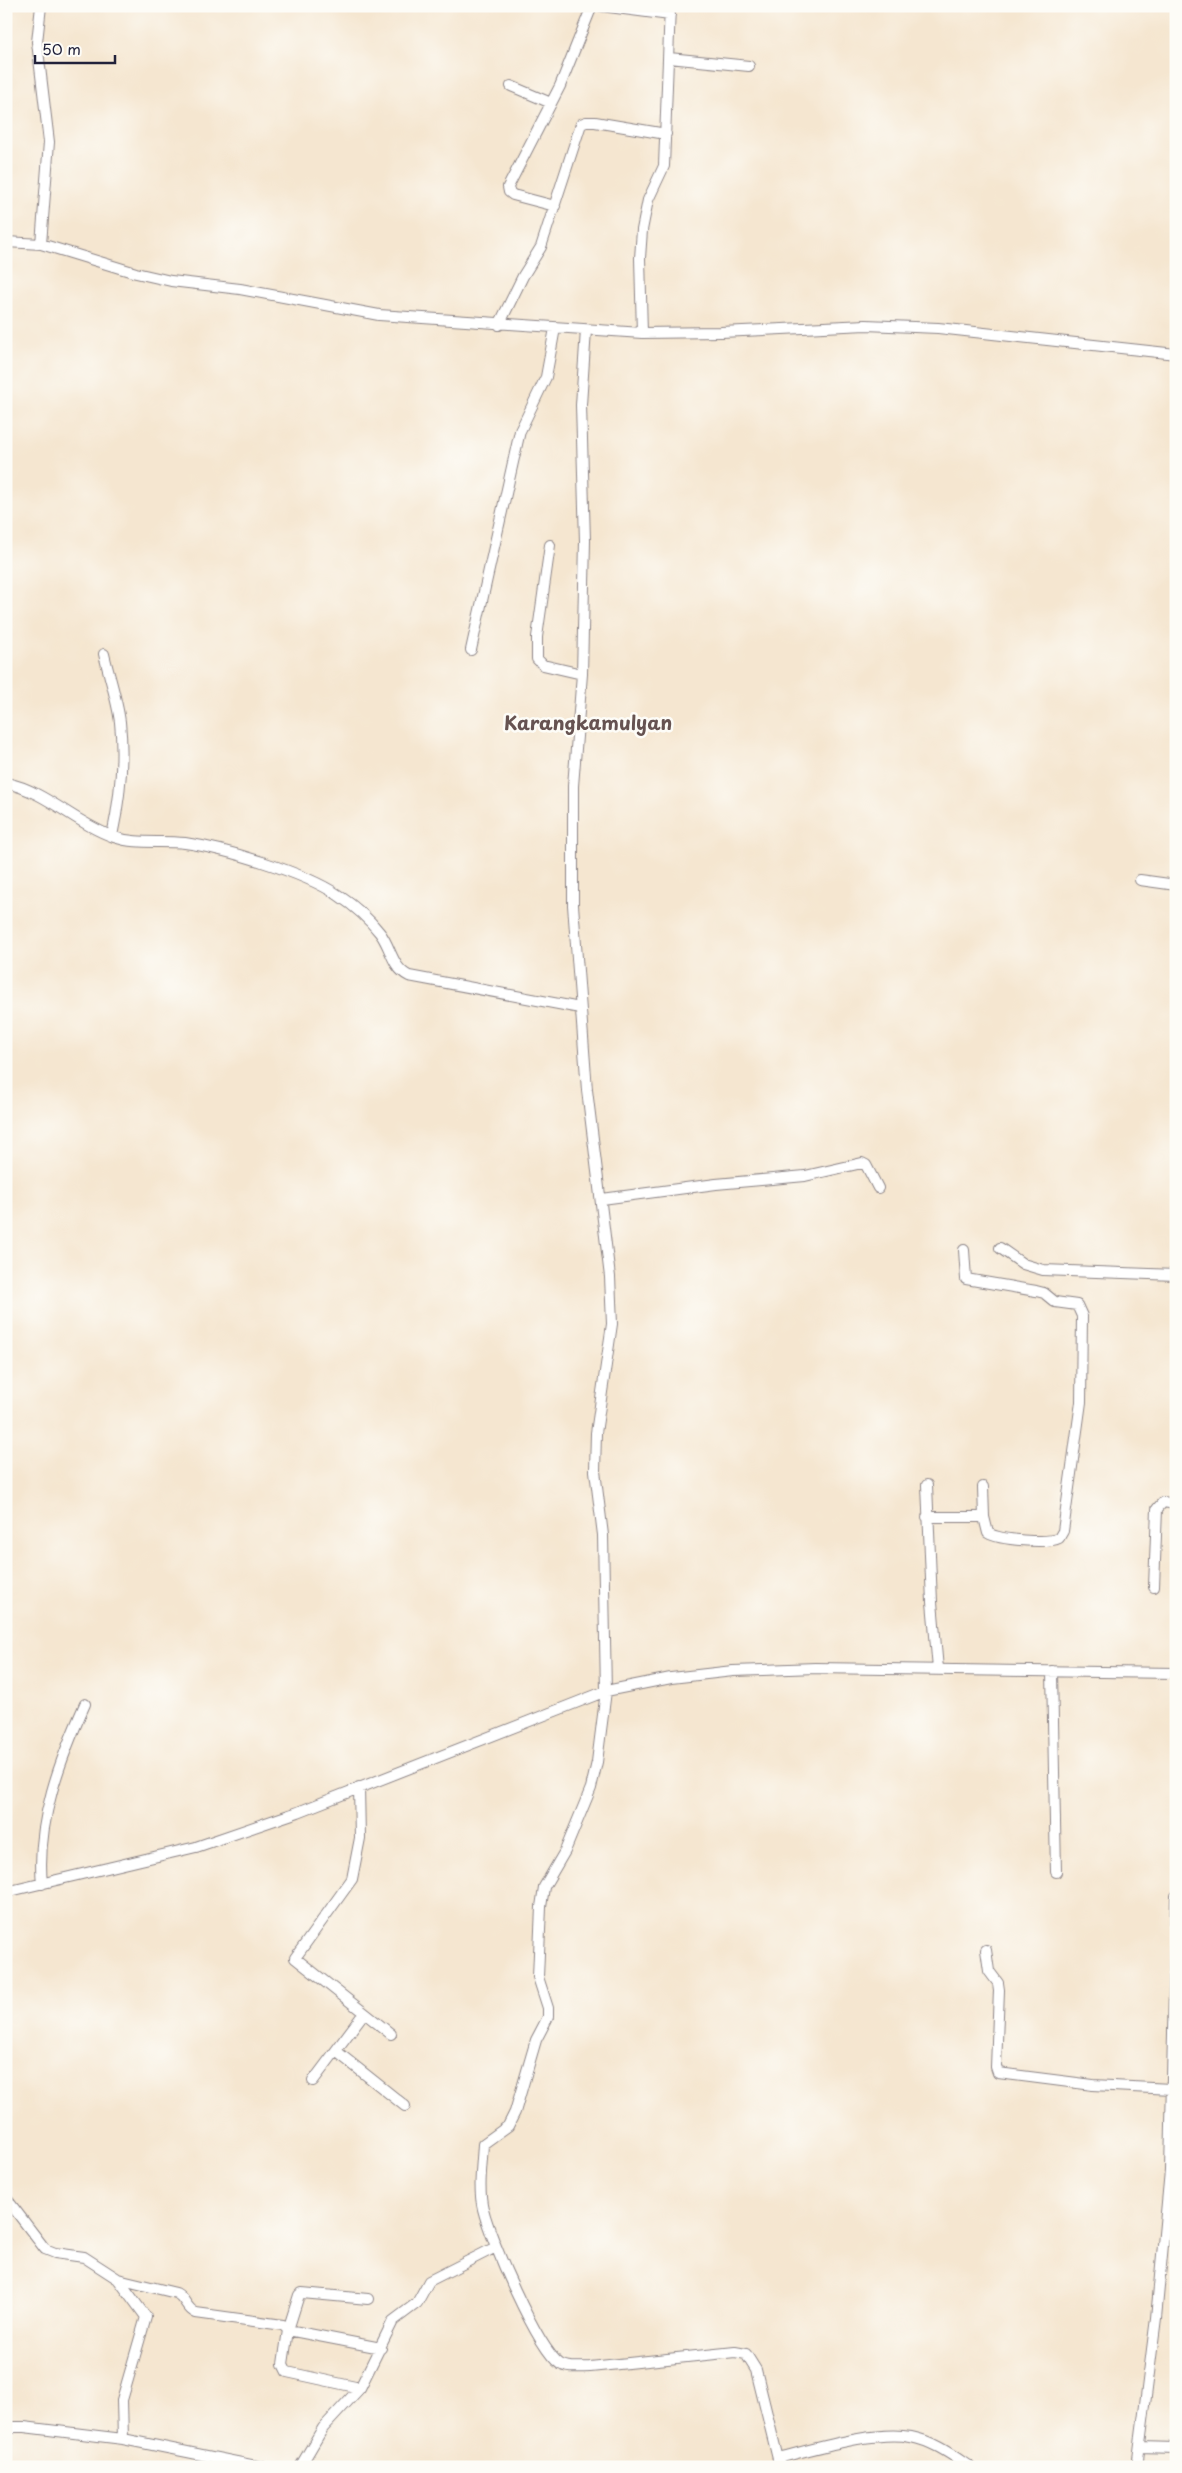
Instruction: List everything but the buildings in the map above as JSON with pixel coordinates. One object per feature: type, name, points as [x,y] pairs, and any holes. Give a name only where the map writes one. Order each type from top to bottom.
[{"type":"street","points":[[41,6],[37,42],[50,142],[41,244]]},
{"type":"street","points":[[555,206],[513,195],[509,192],[508,187],[551,103],[592,6]]},
{"type":"street","points":[[601,6],[670,11],[664,166],[648,200],[642,230],[640,258],[642,333]]},
{"type":"street","points":[[669,58],[749,66]]},
{"type":"street","points":[[511,86],[551,103]]},
{"type":"street","points":[[499,325],[519,283],[541,247],[583,122],[595,122],[666,134]]},
{"type":"street","points":[[6,242],[41,244],[136,273],[171,281],[240,289],[379,315],[499,325],[642,333],[866,326],[938,328],[1176,354]]},
{"type":"street","points":[[471,650],[518,439],[546,377],[555,328]]},
{"type":"street","points":[[586,330],[580,405],[585,541],[582,674],[573,786],[573,895],[587,1090],[602,1199],[610,1277],[612,1324],[596,1433],[595,1471],[603,1535],[606,1691],[597,1762],[591,1788],[565,1851],[544,1887],[541,1907],[538,1977],[548,2008],[548,2017],[536,2040],[518,2104],[508,2126],[483,2144],[481,2181],[483,2209],[496,2247],[540,2338],[561,2364],[574,2368],[735,2352],[746,2354],[756,2370],[779,2462],[834,2444],[890,2435],[912,2437],[932,2444],[970,2467]]},
{"type":"street","points":[[550,545],[537,636],[537,659],[543,665],[582,674]]},
{"type":"street","points":[[104,654],[120,720],[121,783],[112,836]]},
{"type":"street","points":[[6,783],[15,785],[63,808],[92,827],[112,836],[138,842],[186,843],[231,854],[295,874],[335,893],[379,932],[388,944],[395,963],[403,973],[580,1008]]},
{"type":"street","points":[[1140,880],[1176,885]]},
{"type":"street","points":[[602,1199],[716,1184],[805,1176],[862,1163],[866,1165],[878,1188]]},
{"type":"street","points":[[1000,1248],[1023,1264],[1043,1270],[1176,1275]]},
{"type":"street","points":[[964,1250],[964,1273],[966,1280],[1044,1293],[1056,1302],[1077,1305],[1082,1316],[1081,1402],[1063,1532],[1059,1538],[1046,1542],[997,1536],[988,1532],[984,1516],[983,1486]]},
{"type":"street","points":[[927,1485],[927,1517],[938,1669]]},
{"type":"street","points":[[1154,1587],[1157,1509],[1163,1502],[1176,1504]]},
{"type":"street","points":[[927,1517],[984,1516]]},
{"type":"street","points":[[6,1892],[196,1847],[298,1812],[606,1691],[671,1678],[733,1671],[815,1668],[1176,1673]]},
{"type":"street","points":[[1052,1671],[1056,1872]]},
{"type":"street","points":[[42,1884],[40,1867],[49,1805],[61,1760],[84,1704]]},
{"type":"street","points":[[359,1787],[360,1838],[352,1879],[294,1958],[391,2034]]},
{"type":"street","points":[[1137,2467],[1156,2318],[1169,2180],[1173,2095],[1176,1896]]},
{"type":"street","points":[[986,1950],[989,1971],[998,1983],[999,1990],[996,2071],[1064,2082],[1173,2095]]},
{"type":"street","points":[[313,2081],[364,2013]]},
{"type":"street","points":[[336,2051],[405,2106]]},
{"type":"street","points":[[6,2198],[45,2249],[55,2253],[84,2257],[118,2279],[176,2293],[184,2298],[187,2307],[196,2313],[283,2325],[288,2330],[381,2348]]},
{"type":"street","points":[[300,2467],[323,2428],[360,2388],[381,2348],[389,2326],[398,2316],[417,2303],[429,2281],[496,2247]]},
{"type":"street","points":[[118,2279],[146,2317],[122,2400],[124,2439]]},
{"type":"street","points":[[360,2388],[287,2372],[283,2364],[288,2330],[299,2295],[302,2293],[368,2299]]},
{"type":"street","points":[[6,2428],[24,2427],[124,2439],[262,2467]]},
{"type":"street","points":[[1140,2447],[1176,2448]]},
{"type":"district","name":"Karangkamulyan","points":[[588,723]]}]
